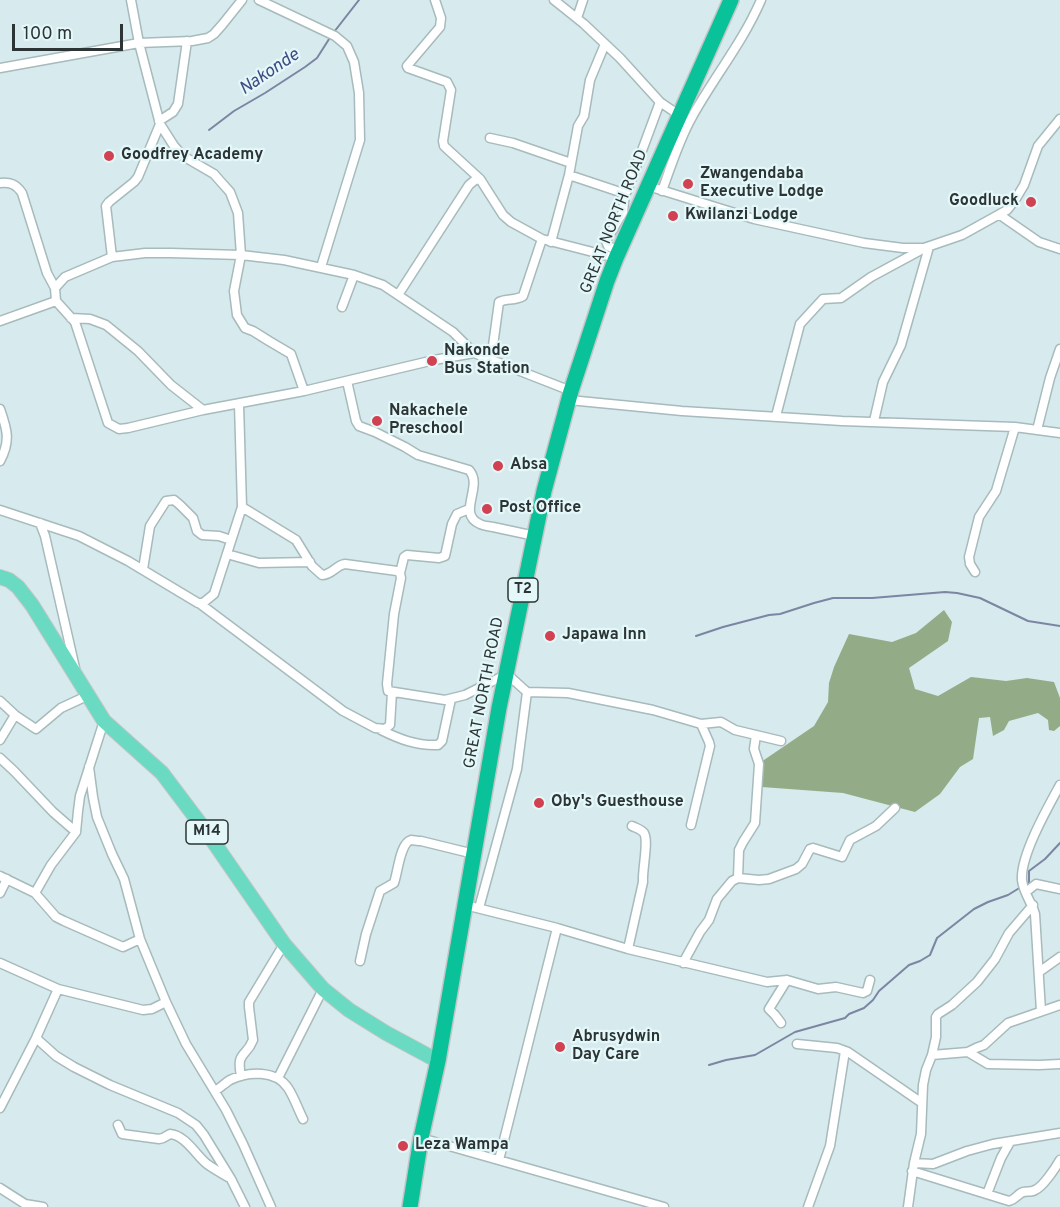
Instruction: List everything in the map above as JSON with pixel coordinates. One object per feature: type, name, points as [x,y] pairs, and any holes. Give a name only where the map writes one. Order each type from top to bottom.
[{"type":"highway","name":"GREAT NORTH ROAD","points":[[410,1207],[421,1138],[472,907],[474,854],[499,708],[544,491],[570,395],[618,254],[629,214],[655,188],[662,153],[731,0]]},
{"type":"main road","name":"M14","points":[[0,577],[18,587],[32,605],[104,721],[162,773],[208,834],[284,944],[323,989],[349,1010],[438,1061]]},
{"type":"street","points":[[131,0],[139,43],[160,122],[174,146],[183,156],[214,174],[230,192],[238,213],[241,255],[234,291],[237,315],[245,328],[291,354],[304,391]]},
{"type":"street","points":[[0,68],[139,43],[199,40],[214,34],[242,0]]},
{"type":"street","points":[[259,0],[332,34],[347,46],[354,62],[359,93],[360,140],[321,267]]},
{"type":"street","points":[[435,0],[441,18],[440,27],[407,64],[407,67],[449,84],[451,90],[443,143],[480,179],[507,219],[547,240],[618,254]]},
{"type":"street","points":[[554,0],[605,44],[660,102],[679,115]]},
{"type":"street","points":[[577,18],[583,0]]},
{"type":"street","points":[[761,0],[745,34],[691,118],[655,188],[754,219],[864,243],[903,248],[926,248]]},
{"type":"street","points":[[112,257],[106,206],[138,177],[160,122],[173,112],[178,104],[187,41]]},
{"type":"street","points":[[491,360],[499,302],[523,296],[547,240],[569,175],[578,126],[584,117],[590,80],[605,44]]},
{"type":"street","points":[[629,214],[625,192],[660,102]]},
{"type":"street","points":[[776,416],[801,322],[823,299],[838,299],[872,277],[926,248],[962,235],[1007,210],[1024,185],[1038,146],[1060,119]]},
{"type":"street","points":[[490,138],[513,143],[571,164]]},
{"type":"street","points":[[644,146],[662,153]]},
{"type":"street","points":[[569,175],[625,192]]},
{"type":"street","points":[[398,295],[469,185],[480,179]]},
{"type":"street","points":[[0,183],[14,184],[22,193],[47,273],[55,288],[56,301],[75,322],[108,423],[119,429],[474,353]]},
{"type":"street","points":[[1000,215],[1043,244],[1060,249]]},
{"type":"street","points":[[874,422],[883,382],[901,345],[926,248]]},
{"type":"street","points":[[55,288],[65,277],[112,257],[171,253],[241,255],[284,260],[354,274],[383,285],[453,332],[474,353],[570,395],[674,410],[842,421],[1015,427],[1060,433]]},
{"type":"street","points":[[342,307],[354,274]]},
{"type":"street","points":[[0,321],[56,301]]},
{"type":"street","points":[[71,318],[90,319],[106,325],[138,351],[171,385],[203,410]]},
{"type":"street","points":[[1037,430],[1060,349]]},
{"type":"street","points":[[347,381],[359,426],[418,455],[469,470],[474,483],[469,509],[471,518],[480,524],[535,536]]},
{"type":"street","points":[[198,603],[207,601],[214,594],[242,507],[239,404]]},
{"type":"street","points":[[0,409],[7,433],[7,444],[0,461]]},
{"type":"street","points":[[975,572],[969,557],[979,517],[997,489],[1015,427]]},
{"type":"street","points":[[142,569],[150,526],[166,501],[174,501],[180,505],[193,518],[197,531],[201,535],[219,536],[231,540]]},
{"type":"street","points":[[242,507],[296,540],[319,573],[329,574],[340,565],[345,564],[400,573]]},
{"type":"street","points":[[469,509],[457,514],[452,524],[445,556],[439,558],[407,555],[404,557],[394,614],[388,691],[445,700],[473,692],[507,674],[527,692],[568,693],[653,710],[701,724],[721,722],[735,730],[781,741]]},
{"type":"street","points":[[0,510],[79,536],[142,569],[198,603],[343,711],[403,740],[438,745],[442,741],[452,699]]},
{"type":"street","points":[[40,523],[45,536],[77,677]]},
{"type":"street","points":[[227,554],[259,563],[310,562]]},
{"type":"street","points":[[381,730],[390,725],[392,692]]},
{"type":"street","points":[[527,692],[517,769],[472,907],[683,963],[767,982],[787,980],[818,989],[836,987],[863,993],[867,991],[870,980]]},
{"type":"street","points":[[0,701],[15,715],[36,729],[61,708],[89,695]]},
{"type":"street","points":[[0,740],[15,715]]},
{"type":"street","points":[[34,893],[51,865],[76,832],[80,796],[104,721]]},
{"type":"street","points":[[691,825],[710,746],[701,724]]},
{"type":"street","points":[[738,878],[740,850],[755,823],[759,764],[754,749],[756,735]]},
{"type":"street","points":[[0,758],[76,832]]},
{"type":"street","points":[[89,767],[97,817],[124,879],[140,939],[166,1002],[186,1044],[215,1091],[243,1144],[271,1207]]},
{"type":"street","points":[[1041,1011],[1035,914],[1033,904],[1022,882],[1022,867],[1031,843],[1060,785]]},
{"type":"street","points":[[683,963],[709,920],[721,894],[732,881],[738,878],[765,879],[796,869],[813,848],[842,857],[850,840],[876,826],[895,808]]},
{"type":"street","points":[[628,949],[643,882],[646,842],[643,832],[632,826]]},
{"type":"street","points":[[360,961],[380,891],[394,883],[403,847],[408,841],[421,841],[474,854]]},
{"type":"street","points":[[0,893],[3,878],[34,893],[56,916],[79,929],[123,947],[140,939]]},
{"type":"street","points":[[1026,892],[1036,884],[1060,889]]},
{"type":"street","points":[[908,1207],[913,1167],[921,1134],[926,1070],[936,1037],[936,1017],[976,982],[995,959],[1009,933],[1033,904]]},
{"type":"street","points":[[499,1160],[556,928]]},
{"type":"street","points":[[241,1076],[240,1057],[254,1040],[249,1002],[284,944]]},
{"type":"street","points":[[1039,972],[1060,957]]},
{"type":"street","points":[[0,963],[58,989],[143,1010],[153,1009],[166,1002]]},
{"type":"street","points":[[781,1023],[769,1010],[787,980]]},
{"type":"street","points":[[0,1108],[58,989]]},
{"type":"street","points":[[278,1078],[323,989]]},
{"type":"street","points":[[932,1055],[968,1052],[984,1045],[1008,1023],[1060,1005]]},
{"type":"street","points":[[36,1038],[56,1056],[74,1067],[110,1085],[178,1113],[196,1125],[231,1179],[245,1207]]},
{"type":"street","points":[[797,1044],[837,1048],[845,1051],[922,1103]]},
{"type":"street","points":[[808,1207],[830,1146],[845,1051]]},
{"type":"street","points":[[968,1052],[988,1064],[1060,1064]]},
{"type":"street","points":[[215,1091],[241,1076],[268,1074],[278,1078],[288,1088],[303,1119]]},
{"type":"street","points":[[118,1125],[122,1134],[159,1139],[170,1134],[177,1135],[207,1164],[231,1179]]},
{"type":"street","points":[[913,1167],[933,1164],[993,1144],[1060,1133]]},
{"type":"street","points":[[421,1138],[664,1207]]},
{"type":"street","points":[[987,1194],[1010,1142]]},
{"type":"street","points":[[913,1167],[1009,1200],[1016,1198],[1020,1193],[1035,1191],[1052,1174],[1060,1160]]},
{"type":"street","points":[[0,1188],[25,1204],[43,1207]]},
{"type":"green space","points":[[944,610],[952,622],[948,641],[909,668],[915,689],[938,696],[971,677],[1006,681],[1027,678],[1054,682],[1060,698],[1060,726],[1054,731],[1049,730],[1048,720],[1038,713],[1009,721],[1004,730],[993,736],[990,717],[979,718],[973,759],[960,767],[940,794],[915,812],[843,793],[762,787],[761,762],[814,726],[828,702],[829,683],[849,634],[892,642],[916,633]]},
{"type":"waterway","name":"Nakonde","points":[[334,32],[359,0]]},
{"type":"waterway","name":"Nakonde","points":[[209,130],[234,111],[317,58],[331,36]]},
{"type":"waterway","points":[[696,636],[833,598],[872,598],[945,592],[980,598],[1028,621],[1060,626]]},
{"type":"waterway","points":[[1026,886],[1029,882],[1029,871],[1045,859],[1060,843]]},
{"type":"waterway","points":[[709,1065],[755,1055],[795,1032],[845,1018],[864,1008],[879,991],[909,965],[930,955],[937,938],[974,909],[1021,887]]},
{"type":"place","name":"Goodfrey Academy","points":[[109,156]]},
{"type":"place","name":"Zwangendaba Executive Lodge","points":[[688,184]]},
{"type":"place","name":"Goodluck","points":[[1031,202]]},
{"type":"place","name":"Kwilanzi Lodge","points":[[673,216]]},
{"type":"place","name":"Nakonde Bus Station","points":[[432,361]]},
{"type":"place","name":"Nakachele Preschool","points":[[377,421]]},
{"type":"place","name":"Absa","points":[[498,466]]},
{"type":"place","name":"Post Office","points":[[487,509]]},
{"type":"place","name":"Japawa Inn","points":[[550,636]]},
{"type":"place","name":"Oby's Guesthouse","points":[[539,803]]},
{"type":"place","name":"Abrusydwin Day Care","points":[[560,1047]]},
{"type":"place","name":"Leza Wampa","points":[[403,1146]]}]
